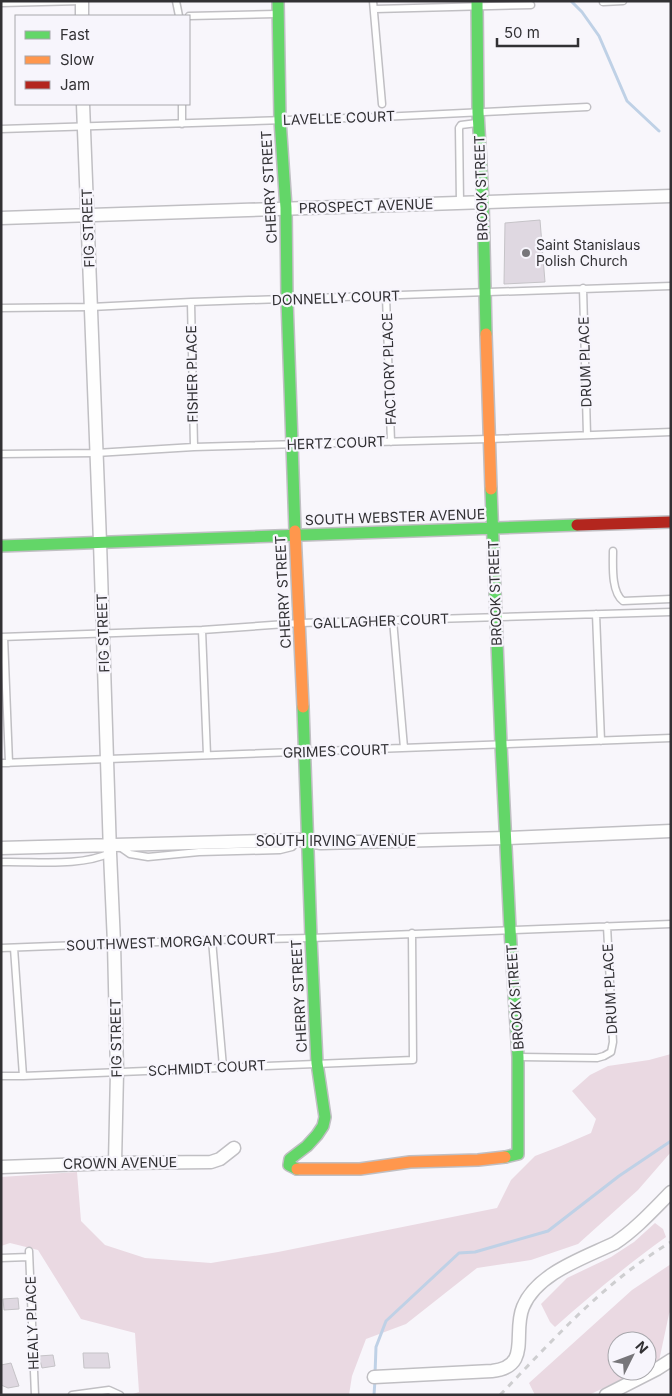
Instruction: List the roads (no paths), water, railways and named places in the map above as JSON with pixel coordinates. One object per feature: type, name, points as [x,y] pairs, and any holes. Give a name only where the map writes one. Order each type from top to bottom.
[{"type":"street","points":[[82,1],[82,15]]},
{"type":"street","name":"CHERRY STREET","points":[[278,1],[280,120],[286,208],[287,299],[304,752],[304,840],[312,938],[317,1063],[325,1123],[318,1134],[292,1156],[289,1165]]},
{"type":"street","name":"BROOK STREET","points":[[289,1165],[302,1170],[367,1168],[410,1162],[474,1161],[504,1158],[518,1154],[518,1057],[501,744],[489,439],[478,118],[477,4]]},
{"type":"street","name":"FIG STREET","points":[[83,105],[107,760],[112,847],[117,1072],[115,1163]]},
{"type":"street","name":"PROSPECT AVENUE","points":[[1,218],[671,196]]},
{"type":"street","name":"SOUTH WEBSTER AVENUE","points":[[1,546],[671,522]]},
{"type":"street","name":"SOUTH IRVING AVENUE","points":[[2,848],[112,847],[304,840],[321,843],[671,831]]},
{"type":"street","name":"CROWN AVENUE","points":[[1,1167],[211,1162],[220,1159],[234,1148]]},
{"type":"street","points":[[374,1377],[492,1371],[509,1367],[518,1353],[518,1327],[522,1308],[536,1288],[551,1275],[619,1240],[647,1217],[671,1192]]},
{"type":"street","points":[[606,1395],[658,1369],[671,1360]]},
{"type":"lane","points":[[1,3],[82,1]]},
{"type":"lane","points":[[176,1],[179,15]]},
{"type":"lane","points":[[373,1],[382,104]]},
{"type":"lane","points":[[603,2],[623,1]]},
{"type":"lane","points":[[374,9],[477,4],[531,5]]},
{"type":"lane","points":[[190,16],[278,14]]},
{"type":"lane","points":[[182,105],[182,124]]},
{"type":"lane","name":"LAVELLE COURT","points":[[1,129],[381,117],[478,118],[586,107]]},
{"type":"lane","points":[[460,203],[459,128],[461,125],[478,118]]},
{"type":"lane","name":"DONNELLY COURT","points":[[1,308],[91,307],[671,286]]},
{"type":"lane","name":"DRUM PLACE","points":[[583,288],[587,435]]},
{"type":"lane","name":"FACTORY PLACE","points":[[386,296],[391,442]]},
{"type":"lane","name":"FISHER PLACE","points":[[191,302],[194,447]]},
{"type":"lane","name":"HERTZ COURT","points":[[1,454],[96,453],[194,447],[671,432]]},
{"type":"lane","points":[[613,551],[615,589],[618,598],[623,601],[671,599]]},
{"type":"lane","name":"GALLAGHER COURT","points":[[2,637],[202,630],[300,623],[671,612]]},
{"type":"lane","points":[[596,614],[600,741]]},
{"type":"lane","points":[[393,620],[404,748]]},
{"type":"lane","points":[[202,630],[207,755]]},
{"type":"lane","points":[[2,637],[9,763]]},
{"type":"lane","name":"GRIMES COURT","points":[[1,764],[671,738]]},
{"type":"lane","points":[[2,848],[2,862],[50,862],[89,860],[112,847]]},
{"type":"lane","name":"SOUTHWEST MORGAN COURT","points":[[1,948],[671,924]]},
{"type":"lane","name":"DRUM PLACE","points":[[518,1057],[597,1058],[611,1052],[613,1042],[607,926]]},
{"type":"lane","name":"SCHMIDT COURT","points":[[1,1076],[413,1060],[412,933]]},
{"type":"lane","points":[[212,940],[223,1067]]},
{"type":"lane","points":[[14,948],[23,1076]]},
{"type":"lane","name":"HEALY PLACE","points":[[1,1258],[29,1254],[35,1395]]},
{"type":"lane","points":[[72,1395],[109,1390],[120,1395]]},
{"type":"waterway","points":[[571,1],[582,12],[599,36],[627,101],[659,131]]},
{"type":"waterway","points":[[375,1374],[376,1347],[386,1321],[459,1253],[475,1252],[548,1231],[619,1176],[671,1141]]},
{"type":"waterway","points":[[374,1395],[375,1380]]},
{"type":"railway","points":[[500,1395],[601,1293],[623,1275],[671,1242]]},
{"type":"place","name":"Saint Stanislaus Polish Church","points":[[526,253]]}]
